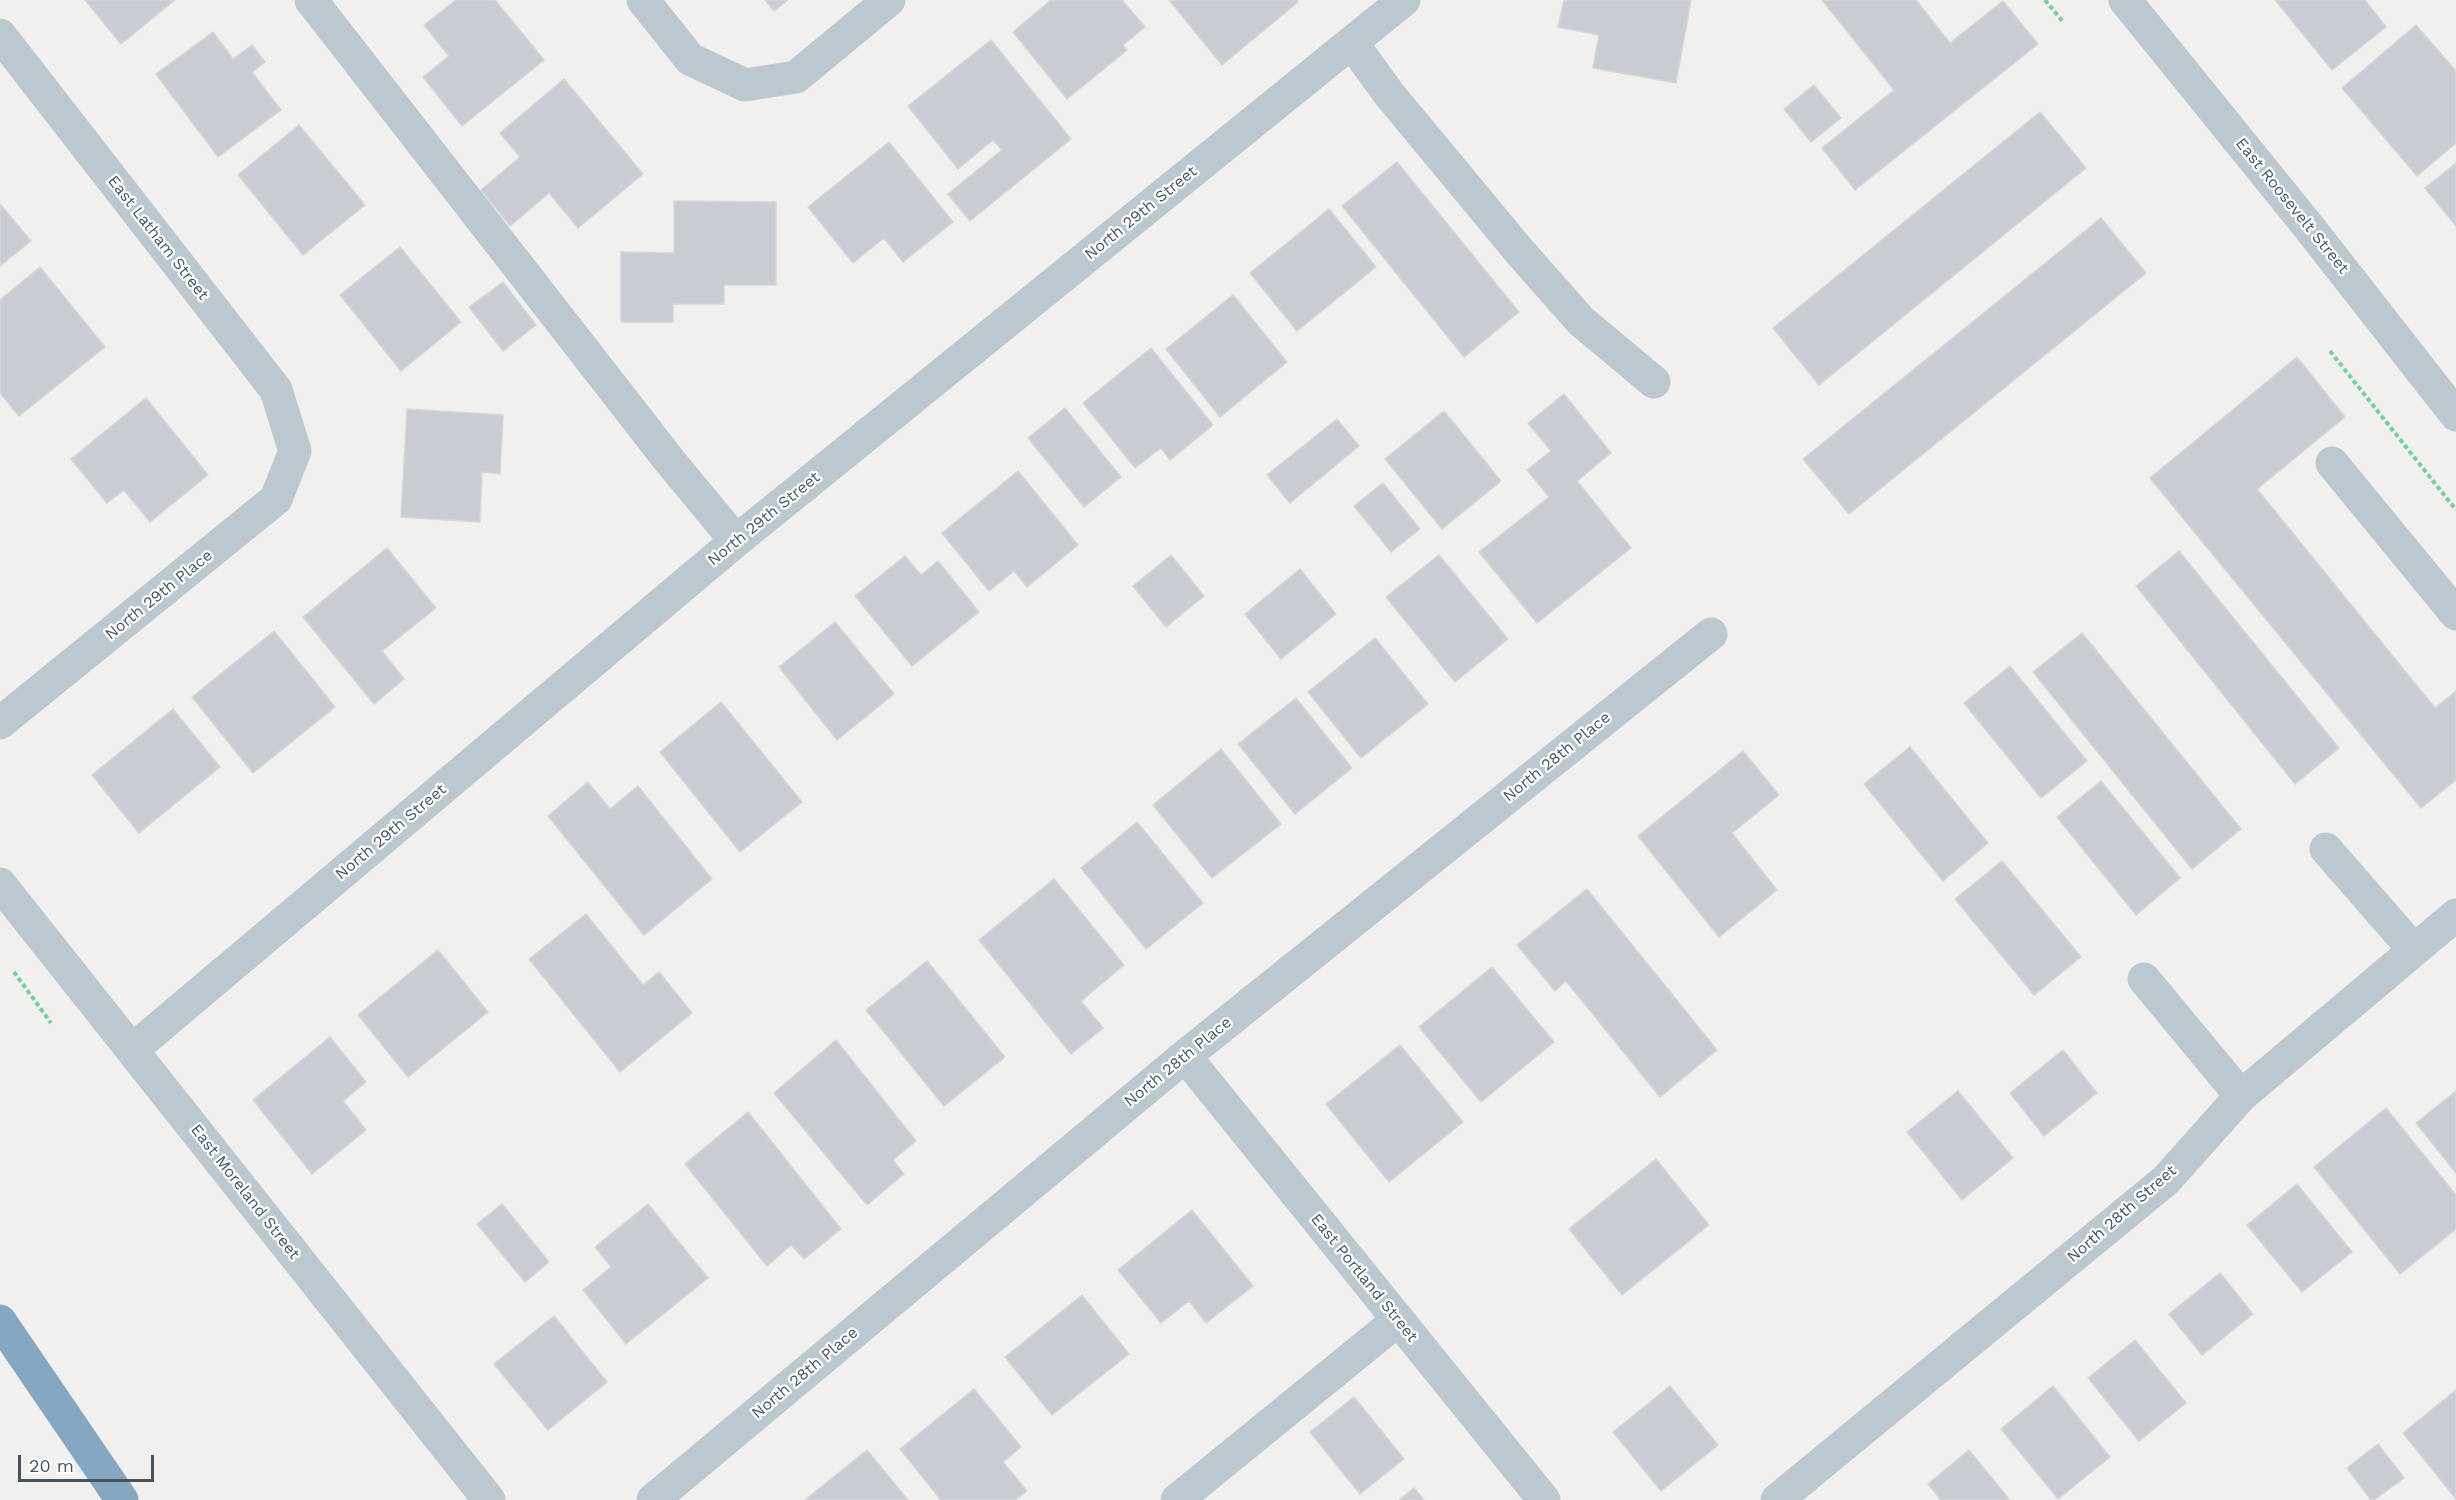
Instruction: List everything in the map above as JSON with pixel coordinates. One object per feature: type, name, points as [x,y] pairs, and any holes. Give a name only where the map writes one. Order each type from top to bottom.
[{"type":"highway","points":[[0,1321],[122,1500]]},
{"type":"street","points":[[311,0],[662,451],[736,541]]},
{"type":"street","points":[[644,0],[690,59],[744,85],[796,77],[889,0]]},
{"type":"street","name":"North 29th Street","points":[[132,1050],[736,541],[1404,0]]},
{"type":"street","name":"East Roosevelt Street","points":[[2125,0],[2308,226],[2456,415]]},
{"type":"street","name":"East Latham Street","points":[[0,35],[276,390],[295,451]]},
{"type":"street","points":[[1352,43],[1389,94],[1581,321],[1654,382]]},
{"type":"street","name":"North 29th Place","points":[[0,723],[276,500],[295,451]]},
{"type":"street","points":[[2332,463],[2456,614]]},
{"type":"street","name":"North 28th Place","points":[[653,1500],[1185,1056],[1711,634]]},
{"type":"street","points":[[2326,849],[2415,950]]},
{"type":"street","name":"East Moreland Street","points":[[0,884],[489,1500]]},
{"type":"street","name":"North 28th Street","points":[[1777,1500],[2166,1180],[2241,1096],[2456,915]]},
{"type":"street","points":[[2144,979],[2241,1096]]},
{"type":"street","name":"East Portland Street","points":[[1185,1056],[1544,1500]]},
{"type":"street","points":[[1177,1500],[1398,1320]]},
{"type":"path","points":[[2045,0],[2064,23]]},
{"type":"path","points":[[2330,351],[2456,510]]},
{"type":"path","points":[[13,970],[51,1023]]},
{"type":"building","points":[[85,0],[175,0],[121,44]]},
{"type":"building","points":[[456,0],[495,0],[544,60],[462,126],[423,77],[449,56],[424,25]]},
{"type":"building","points":[[765,0],[788,0],[774,11]]},
{"type":"building","points":[[1051,0],[1122,0],[1145,27],[1123,45],[1127,50],[1067,99],[1013,32]]},
{"type":"building","points":[[1169,0],[1297,0],[1298,2],[1222,65]]},
{"type":"building","points":[[1564,0],[1691,0],[1676,83],[1593,68],[1599,35],[1558,27]]},
{"type":"building","points":[[1822,0],[1916,0],[1950,43],[2003,1],[2038,44],[1855,190],[1822,148],[1894,90]]},
{"type":"building","points":[[2275,0],[2365,0],[2386,27],[2332,70]]},
{"type":"building","points":[[2416,25],[2456,71],[2456,143],[2417,176],[2342,88]]},
{"type":"building","points":[[213,32],[233,59],[252,45],[265,62],[252,72],[281,110],[218,157],[156,74]]},
{"type":"building","points":[[991,40],[1071,139],[970,221],[948,194],[1002,150],[993,140],[958,169],[908,106]]},
{"type":"building","points":[[564,79],[643,174],[578,228],[549,193],[510,226],[481,190],[520,157],[500,133]]},
{"type":"building","points":[[1814,85],[1841,118],[1811,142],[1784,109]]},
{"type":"building","points":[[2040,112],[2086,168],[1819,385],[1773,328]]},
{"type":"building","points":[[299,125],[365,205],[303,255],[238,175]]},
{"type":"building","points":[[889,142],[953,222],[903,262],[884,238],[853,263],[808,207]]},
{"type":"building","points":[[1397,162],[1519,312],[1464,357],[1342,206]]},
{"type":"building","points":[[2456,163],[2456,226],[2425,188]]},
{"type":"building","points":[[674,201],[776,202],[776,285],[724,285],[724,304],[673,304],[673,322],[621,322],[621,252],[674,253]]},
{"type":"building","points":[[0,204],[31,241],[0,266]]},
{"type":"building","points":[[1329,209],[1376,267],[1297,331],[1250,273]]},
{"type":"building","points":[[2101,218],[2146,273],[1849,514],[1803,459]]},
{"type":"building","points":[[400,247],[461,322],[401,371],[340,295]]},
{"type":"building","points":[[40,267],[105,347],[19,416],[0,393],[0,300]]},
{"type":"building","points":[[503,282],[536,325],[503,351],[469,307]]},
{"type":"building","points":[[1233,295],[1287,362],[1220,417],[1166,349]]},
{"type":"building","points":[[1151,348],[1213,425],[1170,460],[1161,448],[1135,468],[1083,403]]},
{"type":"building","points":[[2297,357],[2345,417],[2257,489],[2435,708],[2456,691],[2456,780],[2421,808],[2150,478]]},
{"type":"building","points":[[1564,394],[1611,453],[1577,481],[1631,548],[1537,623],[1479,552],[1549,497],[1527,470],[1551,451],[1528,423]]},
{"type":"building","points":[[146,398],[208,475],[150,522],[124,490],[107,503],[71,459]]},
{"type":"building","points":[[1065,408],[1121,477],[1084,507],[1028,438]]},
{"type":"building","points":[[407,409],[503,415],[500,474],[482,472],[480,522],[401,517]]},
{"type":"building","points":[[1444,411],[1501,481],[1442,529],[1385,459]]},
{"type":"building","points":[[1337,419],[1359,446],[1290,503],[1267,475]]},
{"type":"building","points":[[1018,471],[1078,545],[1027,587],[1014,571],[989,591],[942,533]]},
{"type":"building","points":[[1383,483],[1420,529],[1391,552],[1354,506]]},
{"type":"building","points":[[387,548],[436,608],[382,651],[404,679],[374,704],[303,617]]},
{"type":"building","points":[[2179,551],[2339,748],[2295,784],[2136,586]]},
{"type":"building","points":[[1171,555],[1204,596],[1166,627],[1133,586]]},
{"type":"building","points":[[1439,555],[1508,639],[1455,682],[1386,597]]},
{"type":"building","points":[[905,556],[921,575],[938,561],[979,612],[912,666],[855,596]]},
{"type":"building","points":[[1300,569],[1336,614],[1281,659],[1245,614]]},
{"type":"building","points":[[835,622],[894,694],[837,740],[779,667]]},
{"type":"building","points":[[274,631],[335,707],[253,773],[192,697]]},
{"type":"building","points":[[2082,633],[2241,829],[2192,869],[2033,672]]},
{"type":"building","points":[[1375,638],[1428,704],[1361,758],[1308,692]]},
{"type":"building","points":[[2010,666],[2087,761],[2041,798],[1964,703]]},
{"type":"building","points":[[1296,698],[1352,768],[1295,814],[1238,744]]},
{"type":"building","points":[[721,702],[802,802],[740,852],[660,752]]},
{"type":"building","points":[[173,709],[220,767],[139,833],[92,775]]},
{"type":"building","points":[[1910,747],[1988,843],[1943,881],[1864,784]]},
{"type":"building","points":[[1221,749],[1281,824],[1212,878],[1153,805]]},
{"type":"building","points":[[1743,751],[1779,795],[1732,833],[1777,890],[1719,937],[1638,836]]},
{"type":"building","points":[[2101,781],[2180,878],[2136,915],[2057,817]]},
{"type":"building","points":[[588,782],[610,809],[638,786],[712,879],[644,935],[548,816]]},
{"type":"building","points":[[1137,822],[1203,903],[1146,949],[1081,868]]},
{"type":"building","points":[[2002,861],[2081,957],[2034,995],[1955,899]]},
{"type":"building","points":[[1054,879],[1124,965],[1081,1001],[1103,1028],[1071,1054],[979,940]]},
{"type":"building","points":[[1587,889],[1717,1050],[1660,1097],[1566,981],[1555,991],[1517,945]]},
{"type":"building","points":[[586,914],[643,985],[659,972],[692,1013],[620,1072],[529,959]]},
{"type":"building","points":[[438,950],[488,1012],[408,1077],[358,1015]]},
{"type":"building","points":[[927,961],[1005,1057],[944,1106],[866,1010]]},
{"type":"building","points":[[1492,967],[1554,1042],[1481,1102],[1419,1027]]},
{"type":"building","points":[[330,1037],[366,1082],[343,1101],[366,1130],[312,1174],[253,1100]]},
{"type":"building","points":[[836,1040],[916,1141],[893,1160],[904,1174],[867,1205],[774,1093]]},
{"type":"building","points":[[1400,1045],[1463,1122],[1389,1182],[1326,1104]]},
{"type":"building","points":[[2063,1050],[2097,1093],[2044,1136],[2010,1093]]},
{"type":"building","points":[[1958,1091],[2013,1158],[1962,1200],[1907,1132]]},
{"type":"building","points":[[2456,1091],[2456,1173],[2416,1123]]},
{"type":"building","points":[[2386,1108],[2456,1195],[2456,1229],[2400,1274],[2314,1167]]},
{"type":"building","points":[[748,1112],[841,1229],[804,1259],[791,1245],[767,1266],[685,1164]]},
{"type":"building","points":[[1656,1159],[1709,1225],[1622,1295],[1569,1229]]},
{"type":"building","points":[[2297,1184],[2352,1252],[2302,1292],[2247,1225]]},
{"type":"building","points":[[502,1204],[549,1262],[525,1282],[477,1224]]},
{"type":"building","points":[[648,1204],[708,1278],[626,1344],[583,1290],[611,1267],[595,1247]]},
{"type":"building","points":[[1192,1210],[1253,1286],[1206,1323],[1189,1301],[1161,1323],[1118,1270]]},
{"type":"building","points":[[2220,1273],[2253,1314],[2202,1355],[2169,1314]]},
{"type":"building","points":[[1082,1295],[1129,1354],[1052,1415],[1005,1357]]},
{"type":"building","points":[[554,1316],[607,1382],[548,1430],[494,1364]]},
{"type":"building","points":[[2135,1340],[2186,1403],[2139,1441],[2088,1378]]},
{"type":"building","points":[[1670,1386],[1718,1445],[1661,1491],[1613,1432]]},
{"type":"building","points":[[2053,1386],[2110,1457],[2058,1499],[2001,1429]]},
{"type":"building","points":[[974,1389],[1021,1447],[1003,1462],[1027,1491],[1015,1500],[941,1500],[900,1449]]},
{"type":"building","points":[[2456,1390],[2456,1499],[2403,1433]]},
{"type":"building","points":[[1354,1397],[1404,1459],[1360,1494],[1310,1432]]},
{"type":"building","points":[[2378,1444],[2404,1478],[2371,1500],[2347,1468]]},
{"type":"building","points":[[867,1450],[908,1500],[805,1500]]},
{"type":"building","points":[[1969,1450],[2009,1499],[1941,1500],[1928,1484]]},
{"type":"building","points":[[1414,1488],[1424,1500],[1399,1500]]}]
